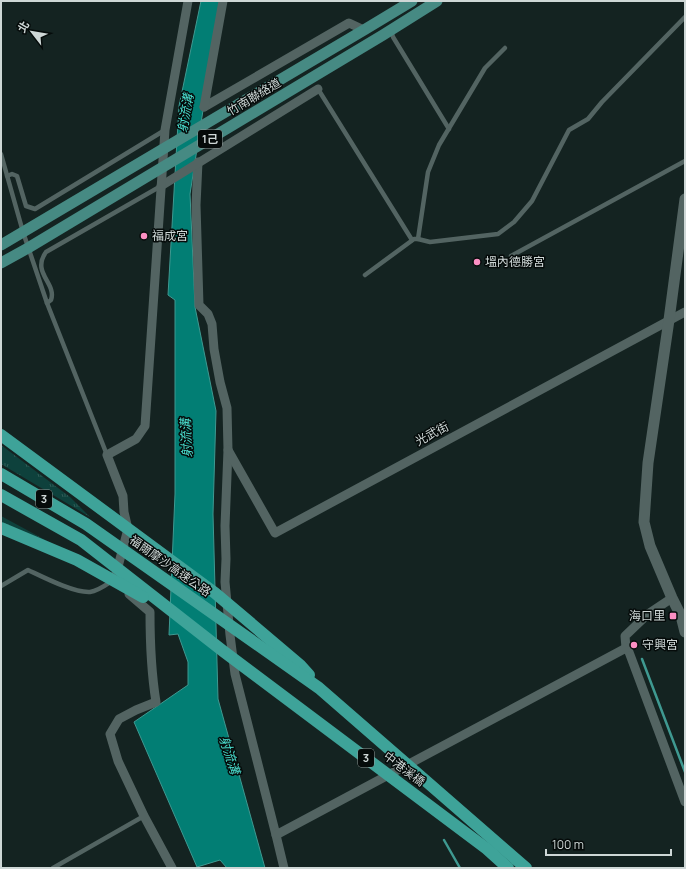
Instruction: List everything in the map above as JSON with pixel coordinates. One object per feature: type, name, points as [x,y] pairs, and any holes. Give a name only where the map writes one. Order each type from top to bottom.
[{"type":"highway","points":[[1,435],[215,593],[300,665],[319,688]]},
{"type":"highway","name":"福爾摩沙高速公路","points":[[1,474],[86,524],[319,688]]},
{"type":"highway","name":"3","points":[[1,495],[80,540],[223,651]]},
{"type":"highway","points":[[1,528],[78,560],[150,602],[223,651]]},
{"type":"highway","name":"中港溪橋","points":[[223,651],[487,849],[508,868]]},
{"type":"highway","name":"中港溪橋","points":[[319,688],[526,868]]},
{"type":"main road","name":"竹南聯絡道","points":[[1,245],[412,1]]},
{"type":"main road","name":"竹南聯絡道","points":[[1,263],[32,246],[387,32],[431,2]]},
{"type":"street","points":[[172,868],[144,816],[118,761],[110,734],[119,719],[156,702],[152,679],[150,650],[150,612],[114,580],[128,529],[124,512],[123,496],[107,455],[136,439],[145,426],[165,130],[188,1]]},
{"type":"street","points":[[223,1],[204,107],[349,23],[364,30]]},
{"type":"street","points":[[161,186],[318,89]]},
{"type":"street","points":[[198,162],[196,205],[199,305],[208,314],[212,324],[214,349],[220,382],[227,408],[228,450],[225,526],[225,582],[230,635],[235,674],[284,868]]},
{"type":"street","points":[[685,199],[648,463],[644,522],[650,546],[672,598],[683,615],[685,632]]},
{"type":"street","name":"光武街","points":[[228,450],[275,533],[685,312]]},
{"type":"street","points":[[672,598],[648,614],[625,636],[626,648],[629,652],[685,802]]},
{"type":"street","points":[[276,835],[626,648]]},
{"type":"lane","points":[[364,275],[412,240],[418,239],[430,242],[498,234],[514,222],[532,201],[569,130],[588,119],[602,102],[685,17]]},
{"type":"lane","points":[[387,32],[393,37],[449,129]]},
{"type":"lane","points":[[418,239],[428,172],[439,145],[485,68],[505,48]]},
{"type":"lane","points":[[318,89],[412,240]]},
{"type":"lane","points":[[7,176],[12,174],[17,176],[26,206],[35,209],[165,130]]},
{"type":"lane","points":[[1,154],[7,176],[32,246],[47,303],[107,455]]},
{"type":"lane","points":[[511,256],[685,161]]},
{"type":"lane","points":[[47,303],[51,300],[52,293],[40,264],[46,252],[161,186]]},
{"type":"lane","points":[[1,586],[28,570],[79,591],[91,592],[114,580]]},
{"type":"lane","points":[[53,868],[144,816]]},
{"type":"green space","points":[[1,445],[70,497],[90,517],[1,464]]},
{"type":"green space","points":[[1,516],[60,548],[1,522]]},
{"type":"water","name":"射流溝","points":[[201,1],[220,1],[190,194],[195,307],[216,411],[213,514],[218,699],[265,868],[227,868],[220,860],[197,867],[134,722],[188,685],[188,662],[178,634],[169,635],[175,494],[175,300],[168,295],[179,106]]},
{"type":"waterway","points":[[642,659],[685,772]]},
{"type":"waterway","points":[[444,840],[460,868]]},
{"type":"place","name":"福成宮","points":[[144,236]]},
{"type":"place","name":"塭內德勝宮","points":[[477,262]]},
{"type":"place","name":"海口里","points":[[673,616]]},
{"type":"place","name":"守興宮","points":[[634,645]]}]
